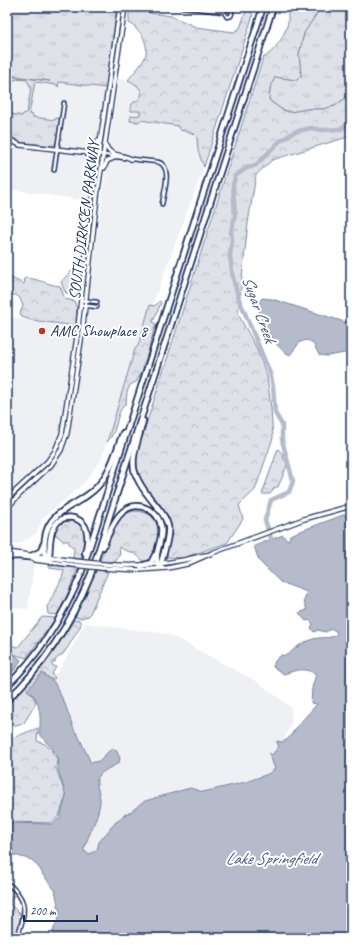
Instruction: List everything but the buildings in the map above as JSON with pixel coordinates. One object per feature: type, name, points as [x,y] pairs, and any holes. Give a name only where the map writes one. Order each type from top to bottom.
[{"type":"highway","points":[[7,686],[41,647],[69,600],[86,559],[263,7]]},
{"type":"highway","points":[[85,589],[273,7]]},
{"type":"highway","points":[[152,385],[133,462],[137,481],[164,515],[168,524],[168,538],[159,566]]},
{"type":"highway","points":[[33,555],[41,551],[47,525],[51,519],[58,513],[87,496],[102,480],[111,466],[137,398]]},
{"type":"highway","points":[[7,700],[29,678],[52,648],[90,580],[111,529],[117,518],[123,512],[131,508],[138,507],[150,510],[157,516],[161,523],[162,537],[156,556],[159,566]]},
{"type":"highway","points":[[52,562],[47,557],[44,548],[47,528],[58,513]]},
{"type":"highway","points":[[47,557],[52,531],[58,522],[65,518],[72,518],[78,519],[83,523],[88,533],[87,545],[69,600]]},
{"type":"highway","points":[[141,566],[152,562],[162,537]]},
{"type":"highway","points":[[7,554],[16,556],[47,557]]},
{"type":"main road","name":"SOUTH DIRKSEN PARKWAY","points":[[7,499],[51,457],[62,434],[81,302],[97,165],[120,7]]},
{"type":"main road","name":"SOUTH DIRKSEN PARKWAY","points":[[7,508],[51,465],[61,450],[68,429],[86,303],[99,184],[125,7]]},
{"type":"main road","points":[[88,153],[97,147],[100,130],[103,123]]},
{"type":"main road","points":[[7,138],[20,144],[99,154]]},
{"type":"main road","points":[[105,144],[110,153],[126,156],[131,159]]},
{"type":"main road","points":[[76,152],[92,156],[97,165]]},
{"type":"main road","points":[[99,184],[105,163],[116,157]]},
{"type":"main road","points":[[34,474],[37,466]]},
{"type":"main road","points":[[7,554],[52,562],[139,570],[184,561],[212,553],[304,519],[351,506]]},
{"type":"main road","points":[[7,554],[18,551],[23,554],[47,557],[74,563]]},
{"type":"main road","points":[[102,566],[159,566]]},
{"type":"street","points":[[183,7],[224,12]]},
{"type":"street","points":[[118,18],[123,19]]},
{"type":"street","points":[[107,97],[112,98]]},
{"type":"street","points":[[54,170],[64,103]]},
{"type":"street","points":[[99,154],[158,162],[165,167],[167,175],[162,204]]},
{"type":"street","points":[[81,302],[97,306]]},
{"type":"street","points":[[86,303],[97,302]]},
{"type":"street","points":[[7,883],[18,893],[23,904],[23,919],[17,938]]},
{"type":"shaded area","points":[[7,76],[106,88],[89,201],[7,189]]},
{"type":"shaded area","points":[[118,79],[128,80],[140,88],[140,97],[133,103],[131,111],[140,111],[138,122],[140,120],[178,126],[180,130],[192,133],[197,138],[198,151],[204,167],[152,306],[101,460],[83,484],[43,518],[37,532],[19,544],[7,546],[7,512],[16,501],[54,465],[64,450],[70,431],[87,318]]},
{"type":"shaded area","points":[[7,317],[76,326],[62,428],[58,441],[47,459],[7,496]]},
{"type":"shaded area","points":[[7,559],[34,563],[28,609],[7,607]]},
{"type":"shaded area","points":[[85,623],[168,634],[256,681],[279,698],[291,708],[292,722],[280,747],[278,771],[95,859],[78,852],[53,686],[54,675],[59,671]]},
{"type":"green space","points":[[7,7],[117,7],[106,88],[59,82],[58,87],[57,85],[35,82],[29,114],[33,115],[33,117],[55,120],[56,118],[60,119],[56,143],[53,146],[19,142],[7,136],[7,113],[22,116],[27,112],[31,88],[27,80],[15,79],[14,81],[10,80],[7,76],[50,81],[7,75]]},
{"type":"green space","points":[[129,7],[137,7],[138,11],[171,16],[196,27],[234,32],[240,28],[246,11],[250,11],[253,15],[204,167],[198,151],[197,138],[192,133],[180,130],[178,126],[141,120],[138,122],[130,121],[131,116],[140,115],[140,111],[131,111],[131,108],[133,103],[140,98],[141,92],[138,87],[128,80],[145,58],[146,48],[142,34],[136,29],[135,26],[129,23]]},
{"type":"green space","points":[[287,7],[321,7],[304,33],[299,54],[301,76],[297,80],[275,77],[270,88],[269,100],[281,109],[290,112],[307,109],[323,109],[335,106],[351,94],[351,136],[272,160],[256,175],[248,223],[238,314],[257,349],[267,376],[273,438],[255,490],[239,505],[243,519],[227,543],[183,558],[167,557],[166,554],[172,532],[170,521],[160,504],[142,482],[138,473],[137,453],[263,58],[275,48],[284,33],[288,21]]},
{"type":"green space","points":[[321,7],[351,7],[351,94],[335,106],[323,109],[307,109],[290,112],[281,109],[269,100],[270,88],[275,77],[297,80],[301,76],[299,54],[304,33]]},
{"type":"green space","points":[[73,270],[80,270],[77,296],[74,298],[65,292],[61,282]]},
{"type":"green space","points":[[7,276],[24,284],[25,282],[23,280],[25,278],[60,286],[65,299],[74,301],[77,308],[76,326],[31,320],[22,317],[20,313],[23,306],[20,298],[16,295],[12,295],[7,290]]},
{"type":"green space","points":[[160,301],[161,303],[153,322],[156,324],[142,372],[136,382],[130,385],[127,392],[126,403],[120,411],[114,432],[107,442],[150,305],[154,306]]},
{"type":"green space","points":[[278,449],[284,455],[283,458],[287,463],[286,469],[278,487],[275,487],[270,494],[262,494]]},
{"type":"green space","points":[[134,511],[144,512],[156,521],[158,536],[149,560],[144,561],[135,554],[119,547],[120,554],[116,561],[100,561],[108,538],[116,524],[121,518]]},
{"type":"green space","points":[[63,521],[75,521],[84,530],[85,542],[81,559],[73,558],[74,548],[69,544],[69,541],[63,541],[55,534],[56,528]]},
{"type":"green space","points":[[49,565],[78,568],[57,615],[48,614],[47,606],[64,570],[49,568]]},
{"type":"green space","points":[[96,570],[108,572],[89,616],[81,618],[75,617]]},
{"type":"green space","points":[[42,617],[56,618],[26,658],[7,652],[7,644],[18,647]]},
{"type":"green space","points":[[74,620],[79,620],[81,623],[80,627],[63,654],[52,663],[52,665],[56,667],[52,674],[55,678],[52,680],[42,673],[29,692],[34,697],[36,703],[24,723],[7,727],[7,706],[51,656]]},
{"type":"green space","points":[[38,728],[37,741],[45,744],[57,759],[56,768],[66,796],[59,816],[51,823],[7,822],[7,740]]},
{"type":"green space","points":[[7,886],[16,895],[12,897],[10,902],[11,905],[22,916],[16,938],[7,938]]},
{"type":"water","points":[[262,298],[272,299],[351,324],[351,352],[327,356],[319,355],[313,343],[307,340],[300,342],[290,355],[285,352],[276,344],[262,320],[259,302]]},
{"type":"water","name":"Lake Springfield","points":[[351,512],[351,938],[53,938],[53,931],[60,914],[55,890],[32,860],[7,853],[7,823],[52,824],[60,818],[66,796],[58,769],[59,759],[39,734],[40,720],[38,705],[34,696],[27,690],[42,673],[54,682],[65,704],[74,730],[78,735],[91,763],[99,761],[112,748],[116,750],[120,758],[119,763],[102,772],[97,780],[100,799],[99,808],[84,849],[84,851],[89,854],[97,850],[99,842],[115,823],[145,801],[190,788],[203,792],[246,782],[268,774],[275,769],[269,753],[272,755],[279,746],[277,741],[282,742],[288,739],[317,704],[311,703],[312,688],[316,674],[308,670],[296,670],[284,674],[273,667],[275,661],[281,655],[288,654],[305,642],[335,636],[337,632],[332,629],[325,632],[318,630],[314,632],[311,628],[313,624],[309,620],[306,621],[299,613],[307,610],[304,601],[307,592],[280,582],[259,561],[254,546],[283,535],[289,540],[290,535]]},
{"type":"water","points":[[7,653],[15,655],[21,660],[16,669],[9,675],[7,673]]},
{"type":"waterway","name":"Sugar Creek","points":[[272,541],[265,520],[271,500],[289,492],[293,481],[282,440],[282,425],[275,413],[273,386],[270,373],[239,299],[233,278],[230,256],[232,239],[231,232],[235,216],[233,184],[236,175],[247,168],[256,165],[279,142],[294,132],[311,128],[321,130],[340,129],[351,123]]},
{"type":"place","name":"AMC Showplace 8","points":[[42,331]]}]
